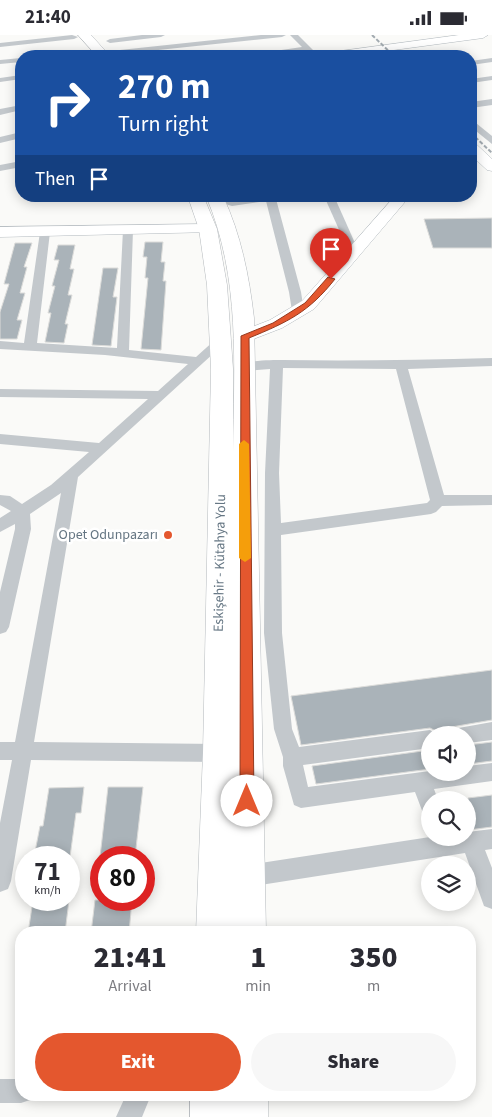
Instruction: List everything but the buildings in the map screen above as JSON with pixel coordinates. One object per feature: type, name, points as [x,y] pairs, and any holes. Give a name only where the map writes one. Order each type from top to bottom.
[{"type":"highway","points":[[84,43],[95,50]]},
{"type":"highway","name":"Eskişehir - Kütahya Yolu","points":[[198,202],[208,229],[217,285],[233,339],[244,367],[247,926]]},
{"type":"highway","name":"Eskişehir - Kütahya Yolu","points":[[215,926],[219,753],[222,379],[233,339],[242,287],[234,251],[217,202]]},
{"type":"highway","points":[[211,1101],[211,1117]]},
{"type":"highway","points":[[247,1101],[247,1117]]},
{"type":"street","points":[[21,35],[25,43]]},
{"type":"street","points":[[0,45],[84,43],[161,35]]},
{"type":"street","points":[[156,50],[282,35]]},
{"type":"street","points":[[294,35],[307,49]]},
{"type":"street","points":[[452,39],[466,35]]},
{"type":"street","points":[[395,50],[483,35]]},
{"type":"street","points":[[365,40],[376,50]]},
{"type":"street","points":[[110,41],[118,50]]},
{"type":"street","points":[[69,50],[84,43]]},
{"type":"street","points":[[299,50],[307,49]]},
{"type":"street","points":[[477,62],[492,60]]},
{"type":"street","points":[[0,62],[15,61]]},
{"type":"street","points":[[0,80],[15,78]]},
{"type":"street","points":[[477,80],[492,78]]},
{"type":"street","points":[[0,88],[15,86]]},
{"type":"street","points":[[477,104],[492,102]]},
{"type":"street","points":[[0,112],[15,109]]},
{"type":"street","points":[[477,126],[488,132],[492,141]]},
{"type":"street","points":[[0,140],[15,136]]},
{"type":"street","points":[[477,153],[492,167]]},
{"type":"street","points":[[0,169],[15,165]]},
{"type":"street","points":[[273,202],[298,311]]},
{"type":"street","points":[[332,202],[354,252]]},
{"type":"street","points":[[0,526],[56,489],[199,361],[233,339],[276,324],[308,305],[398,202]]},
{"type":"street","points":[[0,232],[208,229]]},
{"type":"street","points":[[123,353],[128,230]]},
{"type":"street","points":[[30,346],[45,232]]},
{"type":"street","points":[[0,345],[123,353],[199,361]]},
{"type":"street","points":[[244,367],[277,364],[401,365],[492,362]]},
{"type":"street","points":[[277,364],[272,473],[274,633],[283,729],[293,757],[293,766],[301,798],[492,772]]},
{"type":"street","points":[[401,365],[438,501]]},
{"type":"street","points":[[0,393],[161,395]]},
{"type":"street","points":[[0,439],[102,448]]},
{"type":"street","points":[[0,881],[71,476]]},
{"type":"street","points":[[0,499],[22,511]]},
{"type":"street","points":[[273,530],[431,508],[438,501],[492,500]]},
{"type":"street","points":[[0,627],[23,529],[22,511]]},
{"type":"street","points":[[476,733],[492,731]]},
{"type":"street","points":[[293,757],[421,740]]},
{"type":"street","points":[[0,751],[219,753]]},
{"type":"street","points":[[422,782],[425,791]]},
{"type":"street","points":[[482,841],[492,898]]},
{"type":"street","points":[[247,877],[421,845]]},
{"type":"street","points":[[0,1091],[15,1091]]},
{"type":"street","points":[[129,1117],[136,1101]]},
{"type":"railway","points":[[372,35],[388,50]]},
{"type":"railway","points":[[477,139],[492,153]]},
{"type":"slow traffic","points":[[244,444],[245,558]]},
{"type":"place","name":"Opet Odunpazarı","points":[[168,535]]},
{"type":"route","points":[[247,801],[245,336],[276,324],[308,305],[331,279]]}]
